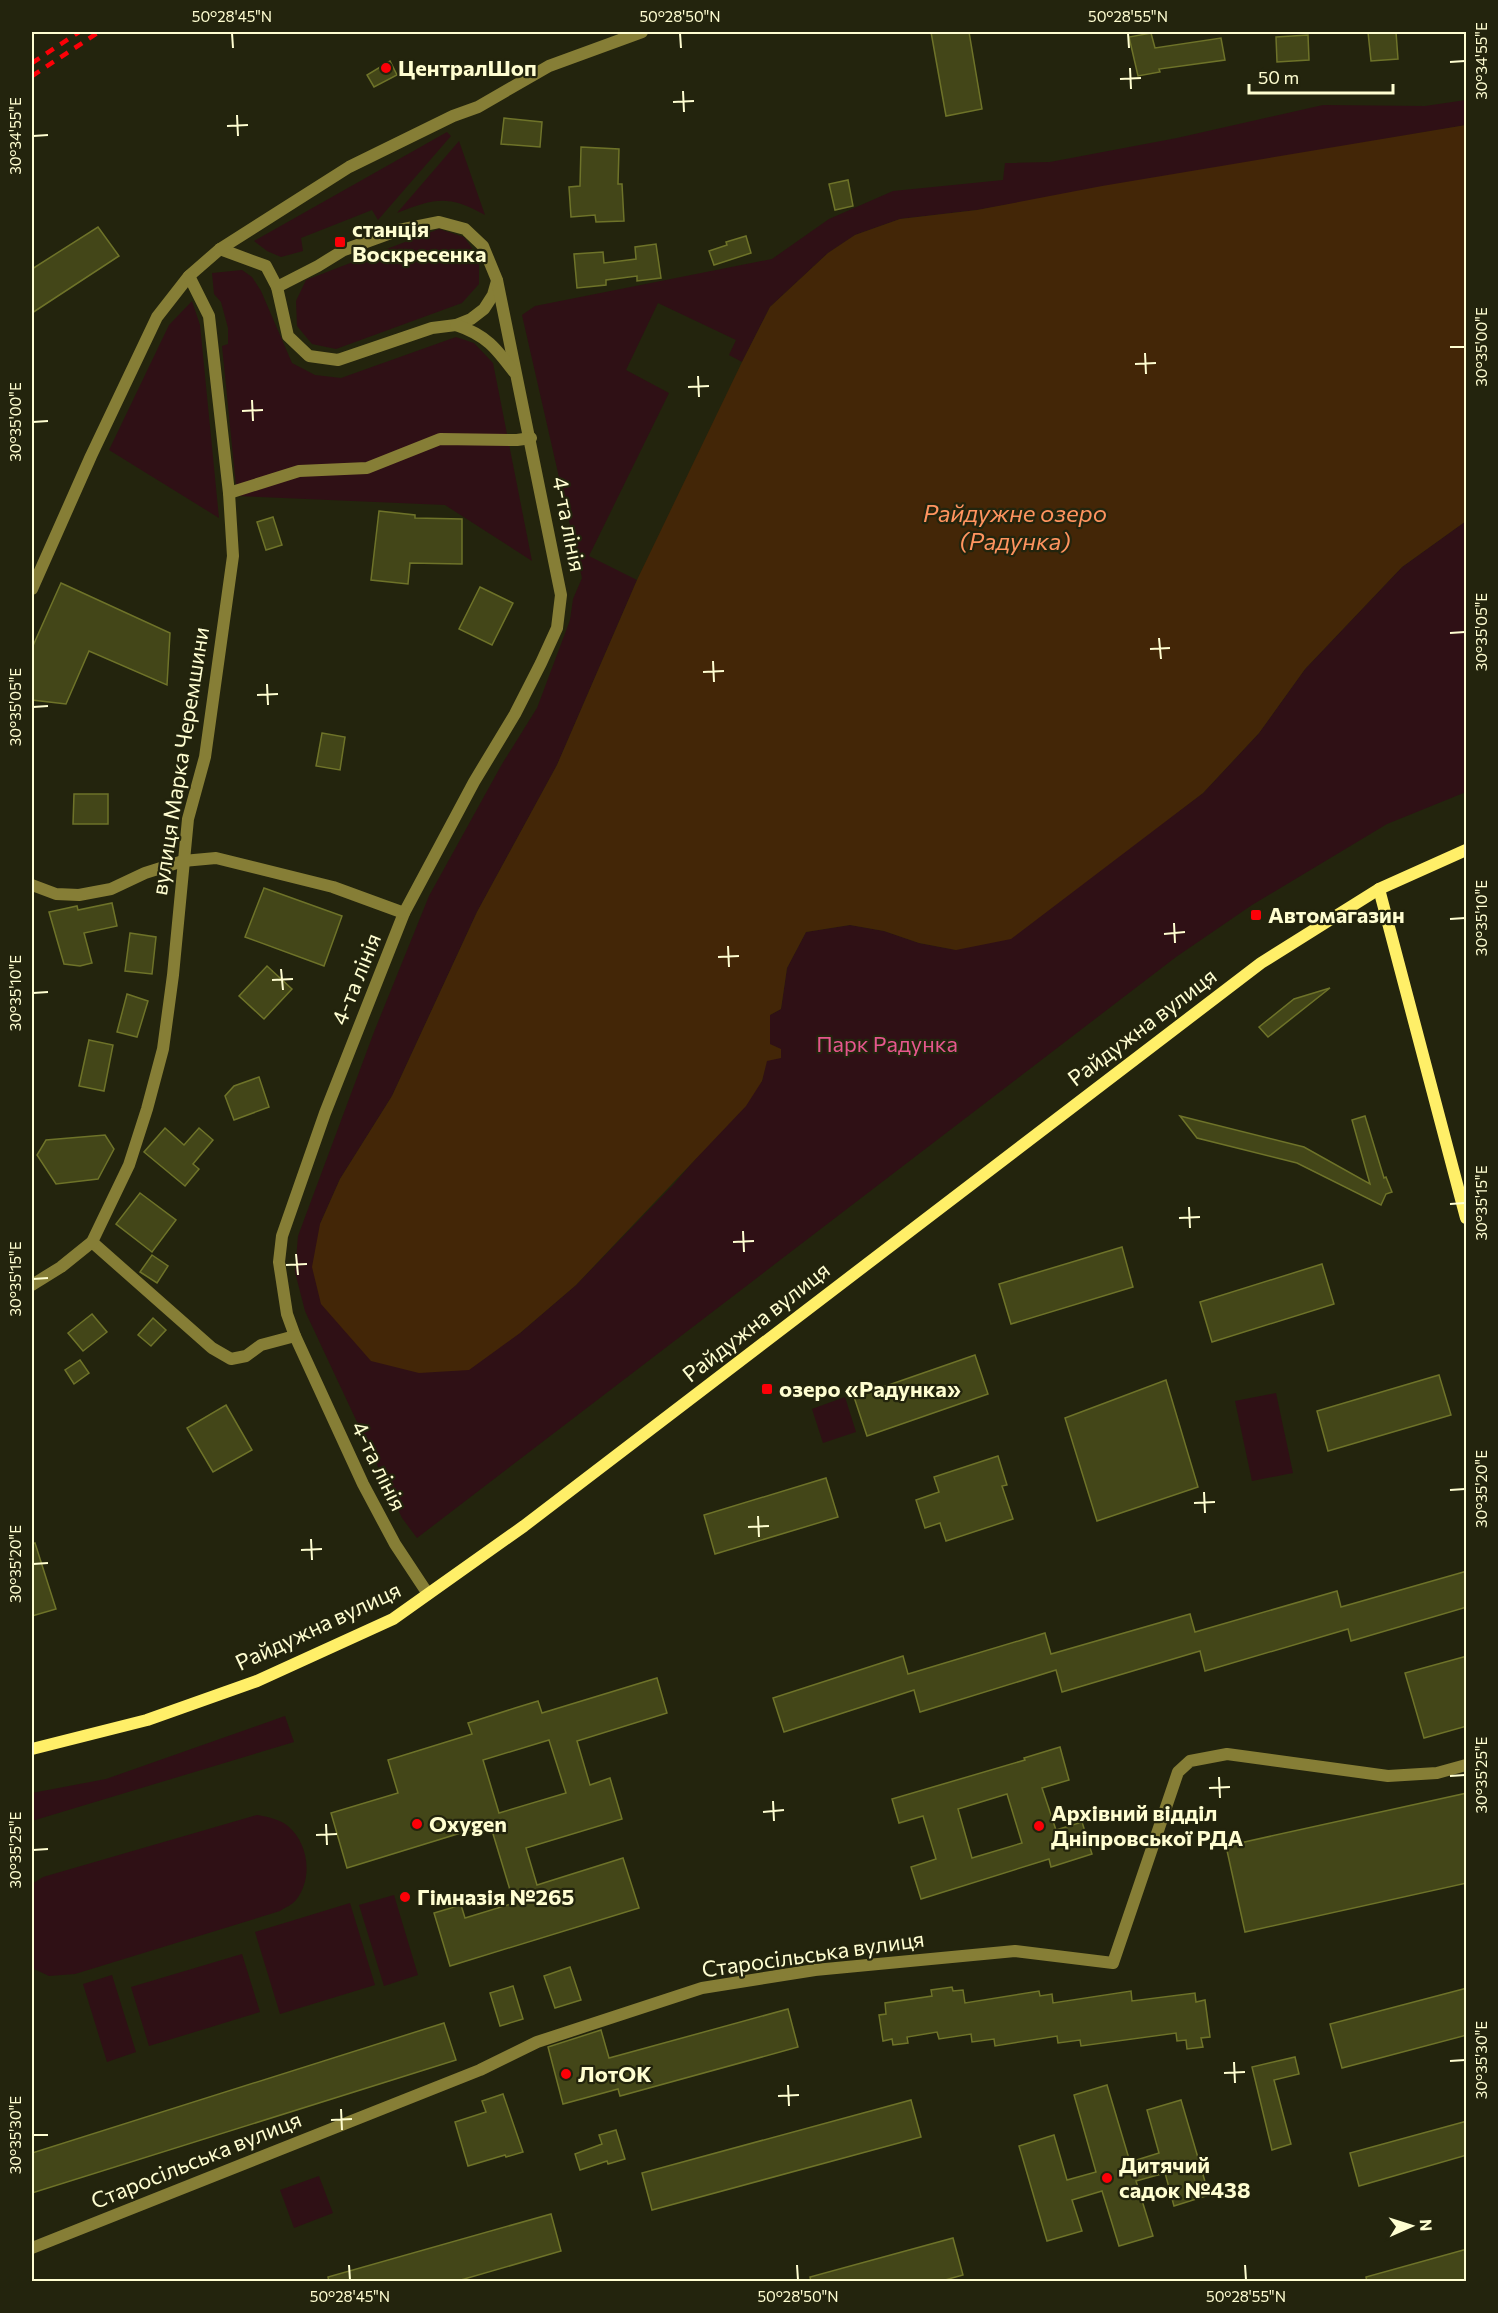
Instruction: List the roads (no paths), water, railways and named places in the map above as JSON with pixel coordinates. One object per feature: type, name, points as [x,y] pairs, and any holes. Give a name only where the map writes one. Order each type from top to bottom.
[{"type":"street","points":[[32,589],[91,456],[157,317],[189,276],[220,249],[349,166],[478,106],[549,66],[642,32]]},
{"type":"street","name":"4-та лінія","points":[[277,287],[344,250],[399,230],[439,222],[465,229],[483,246],[497,280],[531,438],[561,595],[557,628],[515,714],[474,782],[404,913],[325,1113],[282,1236],[279,1262],[287,1314],[295,1336],[363,1484],[394,1544],[428,1594]]},
{"type":"street","points":[[220,249],[266,266],[277,287],[288,336],[309,356],[338,360],[432,328],[456,325],[471,319],[484,309],[493,295],[497,280]]},
{"type":"street","name":"вулиця Марка Черемшини","points":[[32,1285],[61,1267],[92,1242],[129,1165],[163,1049],[173,975],[188,819],[205,757],[233,556],[229,493],[209,316],[189,276]]},
{"type":"street","name":"4-та лінія","points":[[456,325],[477,332],[495,347],[517,376]]},
{"type":"street","points":[[229,493],[299,471],[367,468],[440,439],[517,440],[531,438]]},
{"type":"street","name":"Райдужна вулиця","points":[[32,1749],[147,1720],[257,1681],[393,1619],[533,1520],[901,1236],[1261,963],[1379,889],[1467,850]]},
{"type":"street","points":[[32,885],[56,894],[79,895],[111,889],[145,873],[183,861],[216,858],[333,887],[404,913]]},
{"type":"street","points":[[1379,889],[1467,1218]]},
{"type":"street","points":[[92,1242],[212,1348],[231,1359],[246,1356],[261,1345],[295,1336]]},
{"type":"street","name":"Старосільська вулиця","points":[[32,2248],[480,2070],[537,2042],[702,1988],[815,1970],[1015,1951],[1113,1963],[1178,1772],[1190,1761],[1227,1754],[1388,1776],[1437,1773],[1467,1765]]},
{"type":"water","name":"Райдужне озеро (Радунка)","points":[[1466,125],[1466,521],[1402,567],[1305,669],[1259,733],[1203,793],[1011,939],[956,950],[919,943],[884,931],[850,925],[806,932],[787,968],[781,1009],[770,1015],[770,1044],[781,1049],[781,1058],[767,1061],[762,1081],[746,1106],[576,1285],[520,1333],[469,1370],[419,1373],[371,1361],[321,1304],[312,1267],[320,1224],[340,1179],[392,1096],[477,912],[557,765],[637,580],[770,307],[828,253],[855,235],[900,219],[977,210],[1102,186]]},
{"type":"railway","points":[[32,63],[79,32]]},
{"type":"railway","points":[[32,76],[99,32]]},
{"type":"place","name":"ЦентралШоп","points":[[386,68]]},
{"type":"place","name":"станція Воскресенка","points":[[340,242]]},
{"type":"place","name":"Автомагазин","points":[[1256,915]]},
{"type":"place","name":"озеро «Радунка»","points":[[767,1389]]},
{"type":"place","name":"Oxygen","points":[[417,1824]]},
{"type":"place","name":"Архівний відділ Дніпровської РДА","points":[[1039,1826]]},
{"type":"place","name":"Гімназія №265","points":[[405,1897]]},
{"type":"place","name":"ЛотОК","points":[[566,2074]]},
{"type":"place","name":"Дитячий садок №438","points":[[1107,2178]]},
{"type":"park label","name":"Парк Радунка","points":[[887,1044]]}]
